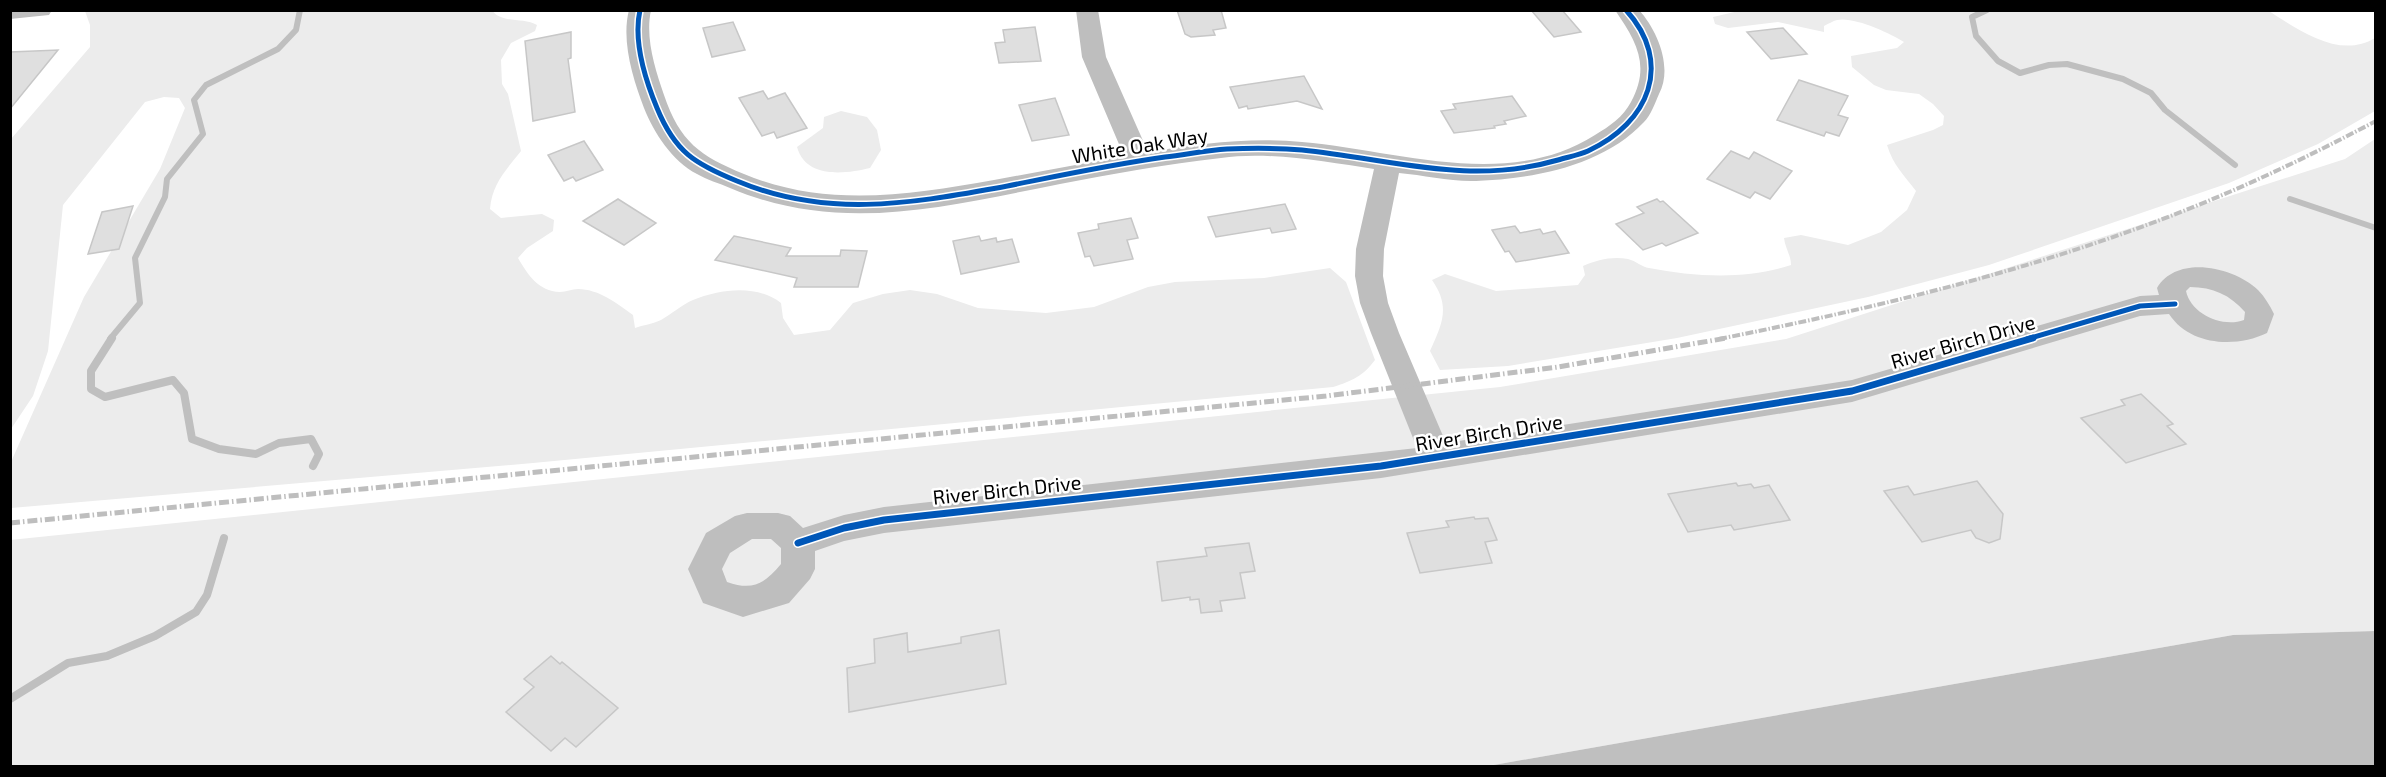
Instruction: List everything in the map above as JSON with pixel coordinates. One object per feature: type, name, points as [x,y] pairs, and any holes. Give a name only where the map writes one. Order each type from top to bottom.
[{"type":"street","points":[[10,12],[41,10]]},
{"type":"street","name":"White Oak Way","points":[[640,10],[637,33],[651,95],[662,122],[699,165],[753,189],[811,204],[889,206],[1139,161],[1224,150],[1301,150],[1474,173],[1530,168],[1588,151],[1619,131],[1636,116],[1651,87],[1651,55],[1647,41],[1636,21],[1626,10]]},
{"type":"street","points":[[1087,10],[1094,57],[1139,161]]},
{"type":"street","points":[[1388,163],[1370,249],[1369,276],[1374,303],[1385,333],[1437,458]]},
{"type":"street","name":"River Birch Drive","points":[[798,543],[844,528],[884,520],[1437,458],[1852,391],[2140,306],[2175,304]]},
{"type":"shaded area","points":[[492,10],[507,19],[537,25],[535,31],[511,43],[501,60],[502,84],[508,94],[521,151],[497,185],[490,209],[501,218],[542,214],[554,220],[553,231],[527,248],[518,258],[530,276],[534,281],[552,291],[576,289],[593,291],[633,315],[635,328],[655,323],[693,300],[726,291],[761,293],[781,303],[783,318],[794,335],[830,330],[853,303],[883,294],[910,290],[937,294],[978,308],[1046,313],[1094,307],[1148,287],[1175,282],[1264,278],[1330,268],[1346,282],[1375,360],[1357,377],[1333,387],[533,463],[11,508],[11,462],[84,297],[160,169],[185,108],[179,98],[164,97],[145,102],[63,205],[48,351],[33,396],[11,429],[11,139],[90,47],[90,25],[85,11]]},
{"type":"shaded area","points":[[1743,10],[2267,10],[2305,33],[2333,44],[2347,46],[2361,44],[2375,38],[2375,111],[2318,144],[2229,183],[1989,265],[1868,297],[1677,338],[1508,366],[1440,370],[1430,351],[1441,324],[1443,307],[1432,280],[1445,274],[1496,291],[1578,285],[1585,275],[1583,266],[1610,258],[1628,259],[1646,267],[1667,271],[1703,275],[1757,273],[1791,265],[1784,238],[1801,235],[1848,245],[1881,232],[1907,210],[1916,191],[1896,164],[1887,145],[1943,125],[1944,116],[1919,94],[1886,90],[1874,85],[1852,67],[1851,56],[1897,48],[1904,42],[1871,26],[1844,19],[1835,20],[1824,26],[1824,32],[1778,22],[1728,28],[1715,24],[1713,17]]},
{"type":"shaded area","points":[[841,111],[867,117],[877,130],[881,150],[870,168],[849,172],[828,172],[809,165],[802,157],[797,147],[823,128],[824,117]]},
{"type":"shaded area","points":[[2375,139],[2375,631],[2233,635],[1488,766],[11,766],[10,540],[1500,387],[1786,339],[2345,159]]},
{"type":"shaded area","points":[[2375,631],[2375,766],[1488,766],[2233,635]]},
{"type":"building","points":[[1177,10],[1221,10],[1226,28],[1213,30],[1215,35],[1191,37],[1185,34]]},
{"type":"building","points":[[1531,10],[1562,10],[1581,32],[1554,37]]},
{"type":"building","points":[[733,22],[745,50],[712,57],[703,28]]},
{"type":"building","points":[[1035,27],[1041,61],[999,63],[995,43],[1005,42],[1003,30]]},
{"type":"building","points":[[1783,28],[1807,54],[1771,59],[1747,32]]},
{"type":"building","points":[[571,32],[571,58],[568,59],[575,112],[533,121],[525,41]]},
{"type":"building","points":[[58,50],[10,109],[10,52]]},
{"type":"building","points":[[1304,76],[1322,109],[1297,101],[1248,109],[1247,106],[1239,108],[1230,87]]},
{"type":"building","points":[[1799,80],[1848,96],[1838,115],[1848,118],[1839,136],[1826,132],[1824,136],[1777,120]]},
{"type":"building","points":[[763,91],[768,99],[785,93],[807,128],[777,138],[774,132],[762,136],[739,98]]},
{"type":"building","points":[[1512,96],[1526,116],[1504,121],[1506,124],[1494,126],[1495,128],[1454,133],[1441,111],[1456,109],[1453,104]]},
{"type":"building","points":[[1055,98],[1069,135],[1032,141],[1019,105]]},
{"type":"building","points":[[584,141],[603,170],[576,181],[573,177],[564,181],[548,155]]},
{"type":"building","points":[[1731,151],[1749,159],[1754,152],[1792,171],[1770,199],[1755,192],[1750,198],[1707,179]]},
{"type":"building","points":[[618,199],[656,223],[624,245],[583,221]]},
{"type":"building","points":[[1657,199],[1660,202],[1663,201],[1698,233],[1666,246],[1662,243],[1643,250],[1616,224],[1644,213],[1637,207]]},
{"type":"building","points":[[1285,204],[1296,229],[1272,233],[1270,228],[1216,237],[1208,217]]},
{"type":"building","points":[[133,206],[119,249],[88,254],[102,212]]},
{"type":"building","points":[[1131,218],[1138,238],[1127,240],[1133,259],[1094,266],[1090,256],[1085,257],[1078,233],[1099,229],[1098,224]]},
{"type":"building","points":[[1515,226],[1520,233],[1540,229],[1543,234],[1555,231],[1569,253],[1516,262],[1509,251],[1505,252],[1492,230]]},
{"type":"building","points":[[734,236],[791,248],[786,256],[840,256],[841,250],[867,251],[858,287],[794,287],[797,278],[715,260]]},
{"type":"building","points":[[979,236],[981,241],[996,238],[997,242],[1012,239],[1019,262],[961,274],[953,241]]},
{"type":"building","points":[[2141,394],[2173,424],[2167,426],[2186,444],[2126,463],[2081,418],[2125,405],[2121,400]]},
{"type":"building","points":[[1977,481],[2003,514],[2000,539],[1989,543],[1976,538],[1971,530],[1922,542],[1884,491],[1908,486],[1914,495]]},
{"type":"building","points":[[1736,483],[1738,486],[1751,484],[1754,488],[1769,485],[1790,520],[1734,530],[1731,525],[1688,532],[1668,494]]},
{"type":"building","points":[[1474,517],[1475,519],[1488,518],[1497,540],[1485,542],[1492,563],[1420,573],[1407,533],[1449,527],[1446,521]]},
{"type":"building","points":[[1249,543],[1255,571],[1240,573],[1245,598],[1220,601],[1222,611],[1201,613],[1199,599],[1190,600],[1190,597],[1162,601],[1157,562],[1207,556],[1205,548]]},
{"type":"building","points":[[999,630],[1006,684],[849,712],[847,668],[875,663],[874,639],[907,633],[908,652],[961,643],[961,637]]},
{"type":"building","points":[[551,656],[560,664],[562,662],[618,708],[576,747],[565,738],[551,751],[506,712],[534,687],[524,679]]},
{"type":"waterway","points":[[110,339],[140,303],[135,258],[165,197],[167,179],[203,134],[194,100],[206,85],[278,49],[296,30],[300,10]]},
{"type":"waterway","points":[[1987,10],[1972,17],[1976,36],[1998,61],[2020,73],[2049,65],[2067,64],[2123,79],[2151,93],[2165,110],[2235,165]]},
{"type":"waterway","points":[[2290,199],[2376,228]]},
{"type":"waterway","points":[[112,338],[91,371],[91,389],[105,397],[173,380],[184,393],[192,439],[219,449],[256,454],[279,443],[311,439],[319,454],[313,466]]},
{"type":"waterway","points":[[10,699],[68,663],[107,656],[155,636],[196,612],[207,595],[224,538]]},
{"type":"railway","points":[[1719,339],[1905,298],[2028,265],[2089,245],[2230,192],[2376,121]]},
{"type":"railway","points":[[10,523],[1326,396],[1558,367],[1727,338]]},
{"type":"cycle path","points":[[640,10],[637,27],[639,44],[654,101],[665,126],[690,157],[709,170],[773,194],[820,203],[869,206],[920,202],[1139,161],[1224,149],[1301,150],[1474,173],[1530,168],[1588,151],[1619,131],[1636,116],[1651,87],[1651,55],[1647,41],[1636,21],[1626,10]]},
{"type":"cycle path","points":[[798,543],[844,528],[884,520],[1381,466],[1852,391],[2140,306],[2175,304]]}]
